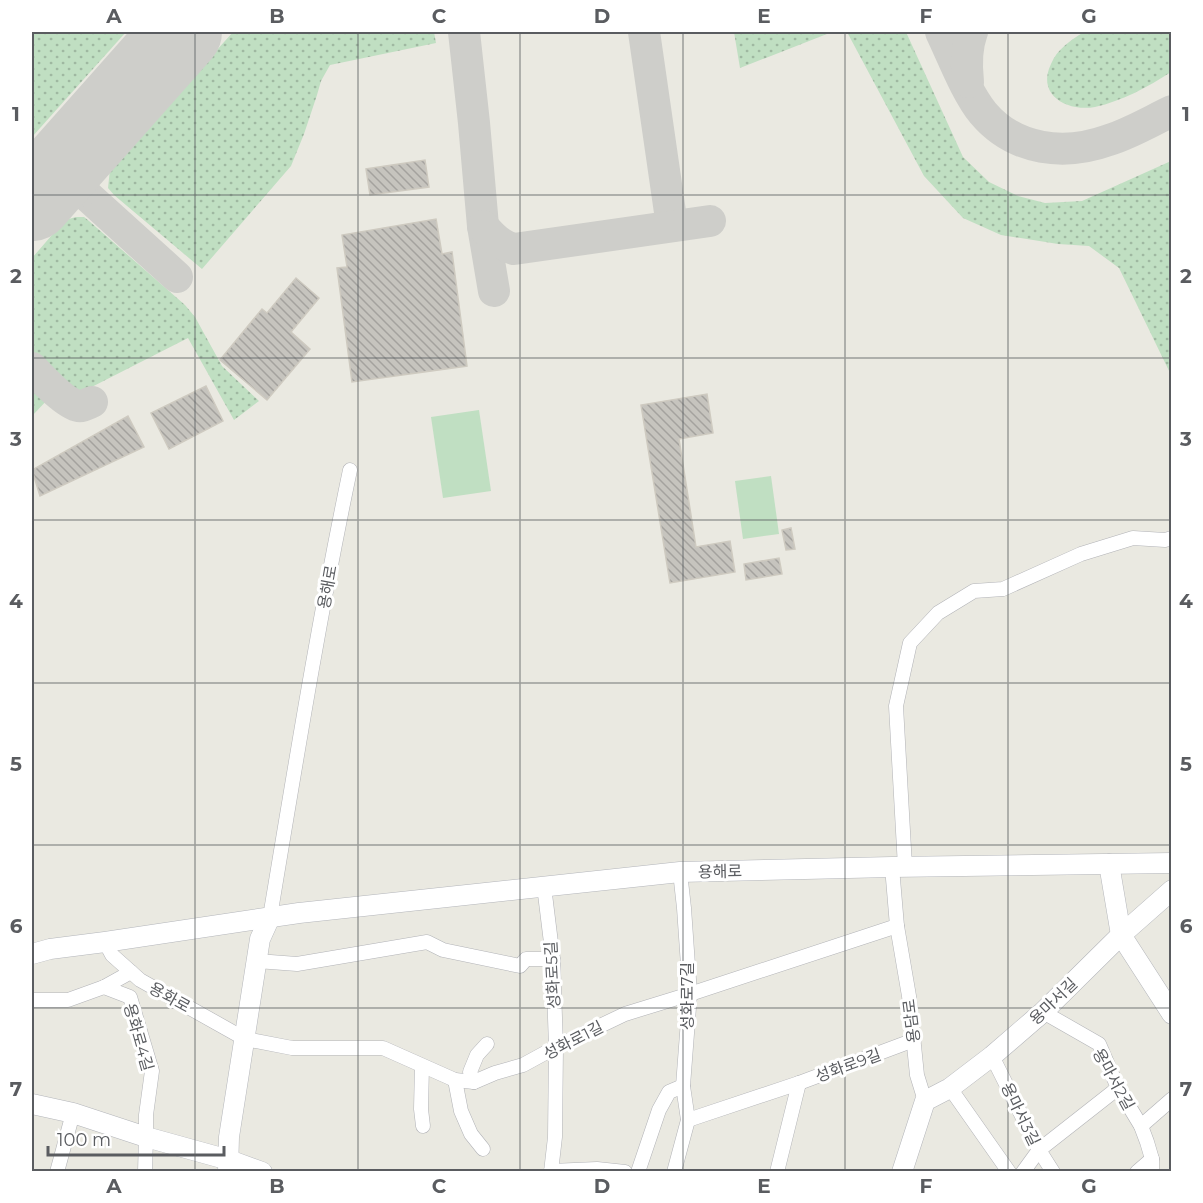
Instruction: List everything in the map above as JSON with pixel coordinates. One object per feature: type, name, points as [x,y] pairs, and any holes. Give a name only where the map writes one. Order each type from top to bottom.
[{"type":"main road","name":"용해로","points":[[32,954],[50,949],[270,916],[680,872],[1172,863]]},
{"type":"main road","points":[[1109,864],[1121,935],[1172,1014]]},
{"type":"main road","name":"용마서길","points":[[925,1101],[950,1088],[993,1056],[1172,890]]},
{"type":"main road","points":[[228,1166],[229,1137],[260,939],[270,916]]},
{"type":"main road","points":[[902,1172],[925,1101]]},
{"type":"main road","points":[[32,1104],[73,1113],[228,1166],[262,1172]]},
{"type":"street","name":"용해로","points":[[270,916],[336,535],[350,470]]},
{"type":"street","name":"용담로","points":[[925,1101],[918,1075],[909,996],[897,926],[896,706],[910,643],[938,613],[974,591],[1003,589],[1081,554],[1132,538],[1165,540],[1172,538]]},
{"type":"street","name":"성화로7길","points":[[674,1172],[688,1120],[683,1086],[690,994],[680,872]]},
{"type":"street","name":"성화로5길","points":[[544,886],[553,959],[556,1047],[555,1137],[551,1171]]},
{"type":"street","name":"성화로1길","points":[[245,1039],[292,1048],[383,1048],[455,1080],[474,1082],[523,1065],[625,1014],[897,926]]},
{"type":"street","name":"용화로","points":[[105,942],[112,955],[140,980],[245,1039]]},
{"type":"street","points":[[257,961],[297,964],[427,942],[443,950],[520,966],[526,959],[553,959]]},
{"type":"street","points":[[32,1000],[68,1000],[104,987],[131,972]]},
{"type":"street","name":"용화로4길","points":[[104,987],[130,997],[152,1071],[146,1115],[145,1172]]},
{"type":"street","name":"용마서2길","points":[[1043,1012],[1099,1044],[1118,1088],[1141,1126],[1152,1165]]},
{"type":"street","name":"성화로9길","points":[[777,1172],[799,1083],[914,1040]]},
{"type":"street","points":[[474,1082],[470,1072],[477,1055],[487,1044]]},
{"type":"street","name":"용마서3길","points":[[993,1056],[1039,1150],[1053,1172]]},
{"type":"street","points":[[422,1066],[423,1126]]},
{"type":"street","points":[[455,1080],[461,1111],[471,1134],[483,1149]]},
{"type":"street","points":[[688,1120],[799,1083]]},
{"type":"street","points":[[638,1172],[659,1110],[669,1092],[683,1086]]},
{"type":"street","points":[[950,1088],[1009,1172]]},
{"type":"street","points":[[1023,1172],[1039,1150],[1118,1088]]},
{"type":"street","points":[[1141,1126],[1172,1099]]},
{"type":"street","points":[[57,1172],[73,1113]]},
{"type":"street","points":[[1137,1172],[1152,1165]]},
{"type":"street","points":[[551,1171],[597,1169],[625,1172]]},
{"type":"green space","points":[[32,32],[126,32],[32,137]]},
{"type":"green space","points":[[233,32],[434,32],[436,43],[330,65],[321,81],[291,166],[202,269],[114,195],[108,188],[110,169]]},
{"type":"green space","points":[[734,32],[832,32],[740,68]]},
{"type":"green space","points":[[847,32],[906,32],[963,157],[989,182],[1018,196],[1045,203],[1082,201],[1171,161],[1171,375],[1119,268],[1089,246],[1058,244],[1001,235],[963,218],[924,176]]},
{"type":"green space","points":[[1084,32],[1171,32],[1171,72],[1115,101],[1084,108],[1065,104],[1051,93],[1047,75],[1061,49]]},
{"type":"green space","points":[[84,217],[89,221],[185,305],[195,317],[222,366],[259,401],[234,420],[188,338],[74,396],[32,357],[32,258],[65,220]]},
{"type":"green space","points":[[32,381],[50,397],[32,416]]},
{"type":"green space","points":[[479,410],[491,491],[443,498],[431,417]]},
{"type":"green space","points":[[771,476],[779,534],[743,539],[735,481]]},
{"type":"building","points":[[425,160],[429,187],[370,195],[366,169]]},
{"type":"building","points":[[436,219],[442,254],[452,252],[467,366],[352,382],[337,268],[347,267],[342,235]]},
{"type":"building","points":[[296,278],[319,298],[291,332],[310,349],[267,400],[220,360],[262,309],[267,313]]},
{"type":"building","points":[[206,386],[223,421],[169,449],[151,413]]},
{"type":"building","points":[[707,394],[713,433],[679,439],[696,547],[730,541],[735,572],[670,583],[641,405]]},
{"type":"building","points":[[128,416],[144,447],[40,496],[32,470]]},
{"type":"building","points":[[791,528],[795,549],[786,550],[782,530]]},
{"type":"building","points":[[779,558],[782,574],[746,580],[744,564]]},
{"type":"taxiway","points":[[464,32],[483,226],[494,291]]},
{"type":"taxiway","points":[[644,32],[672,226]]},
{"type":"taxiway","points":[[941,32],[965,85],[983,113],[1010,136],[1025,142],[1058,149],[1092,145],[1125,134],[1172,111]]},
{"type":"taxiway","points":[[968,82],[967,56],[972,32]]},
{"type":"taxiway","points":[[82,144],[76,173],[82,191],[177,277]]},
{"type":"taxiway","points":[[41,190],[56,187],[82,191]]},
{"type":"taxiway","points":[[483,226],[497,240],[514,249],[710,221]]},
{"type":"taxiway","points":[[32,368],[67,401],[78,406],[92,402]]},
{"type":"runway","points":[[32,201],[182,32]]}]
